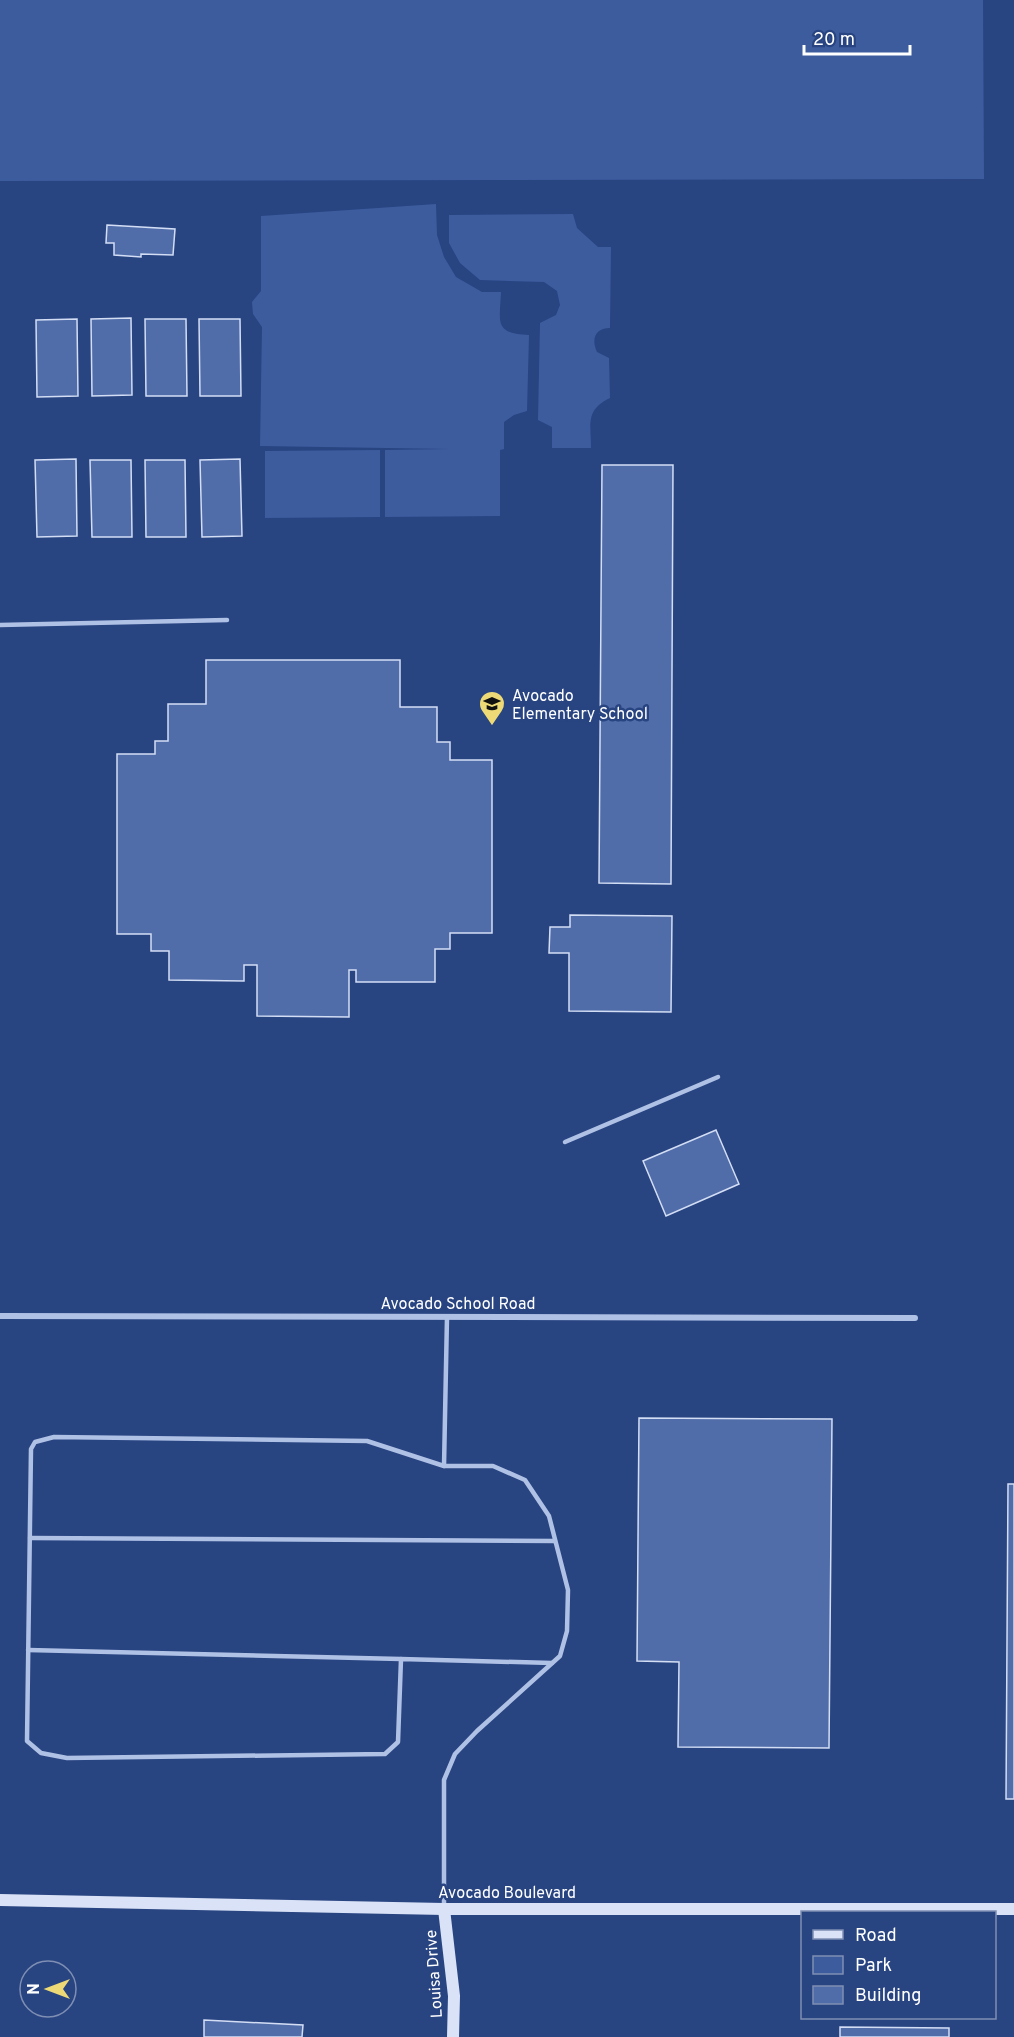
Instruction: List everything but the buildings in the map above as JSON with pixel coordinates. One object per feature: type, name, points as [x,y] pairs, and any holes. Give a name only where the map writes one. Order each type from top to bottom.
[{"type":"main road","name":"Avocado Boulevard","points":[[0,1900],[444,1909],[1014,1909]]},
{"type":"main road","name":"Louisa Drive","points":[[444,1909],[454,1996],[453,2037]]},
{"type":"street","name":"Avocado School Road","points":[[0,1316],[915,1317]]},
{"type":"lane","points":[[0,625],[227,620]]},
{"type":"lane","points":[[565,1142],[718,1077]]},
{"type":"lane","points":[[444,1466],[447,1317]]},
{"type":"lane","points":[[401,1659],[398,1743],[385,1754],[67,1758],[41,1753],[27,1741],[31,1449],[35,1443],[54,1437],[367,1441],[444,1466],[493,1466],[525,1480],[549,1516],[568,1590],[567,1631],[560,1656],[477,1731],[455,1754],[444,1780],[444,1909]]},
{"type":"lane","points":[[30,1538],[555,1541]]},
{"type":"lane","points":[[28,1650],[552,1663]]},
{"type":"green space","points":[[0,0],[983,0],[984,179],[0,181]]},
{"type":"green space","points":[[436,204],[437,235],[444,257],[456,277],[482,292],[501,292],[500,318],[504,329],[517,334],[529,335],[527,411],[514,415],[504,422],[504,449],[500,450],[500,516],[385,517],[385,450],[449,449],[260,446],[262,327],[253,314],[252,302],[261,291],[261,216]]},
{"type":"green space","points":[[573,214],[577,228],[598,247],[611,247],[610,328],[598,332],[594,343],[597,352],[609,358],[610,398],[596,408],[591,418],[591,448],[552,448],[552,427],[538,420],[540,323],[556,315],[560,305],[557,291],[544,282],[480,280],[460,263],[449,243],[449,215]]},
{"type":"green space","points":[[380,450],[380,517],[265,518],[265,451]]},
{"type":"place","name":"Avocado Elementary School","points":[[492,727]]}]
